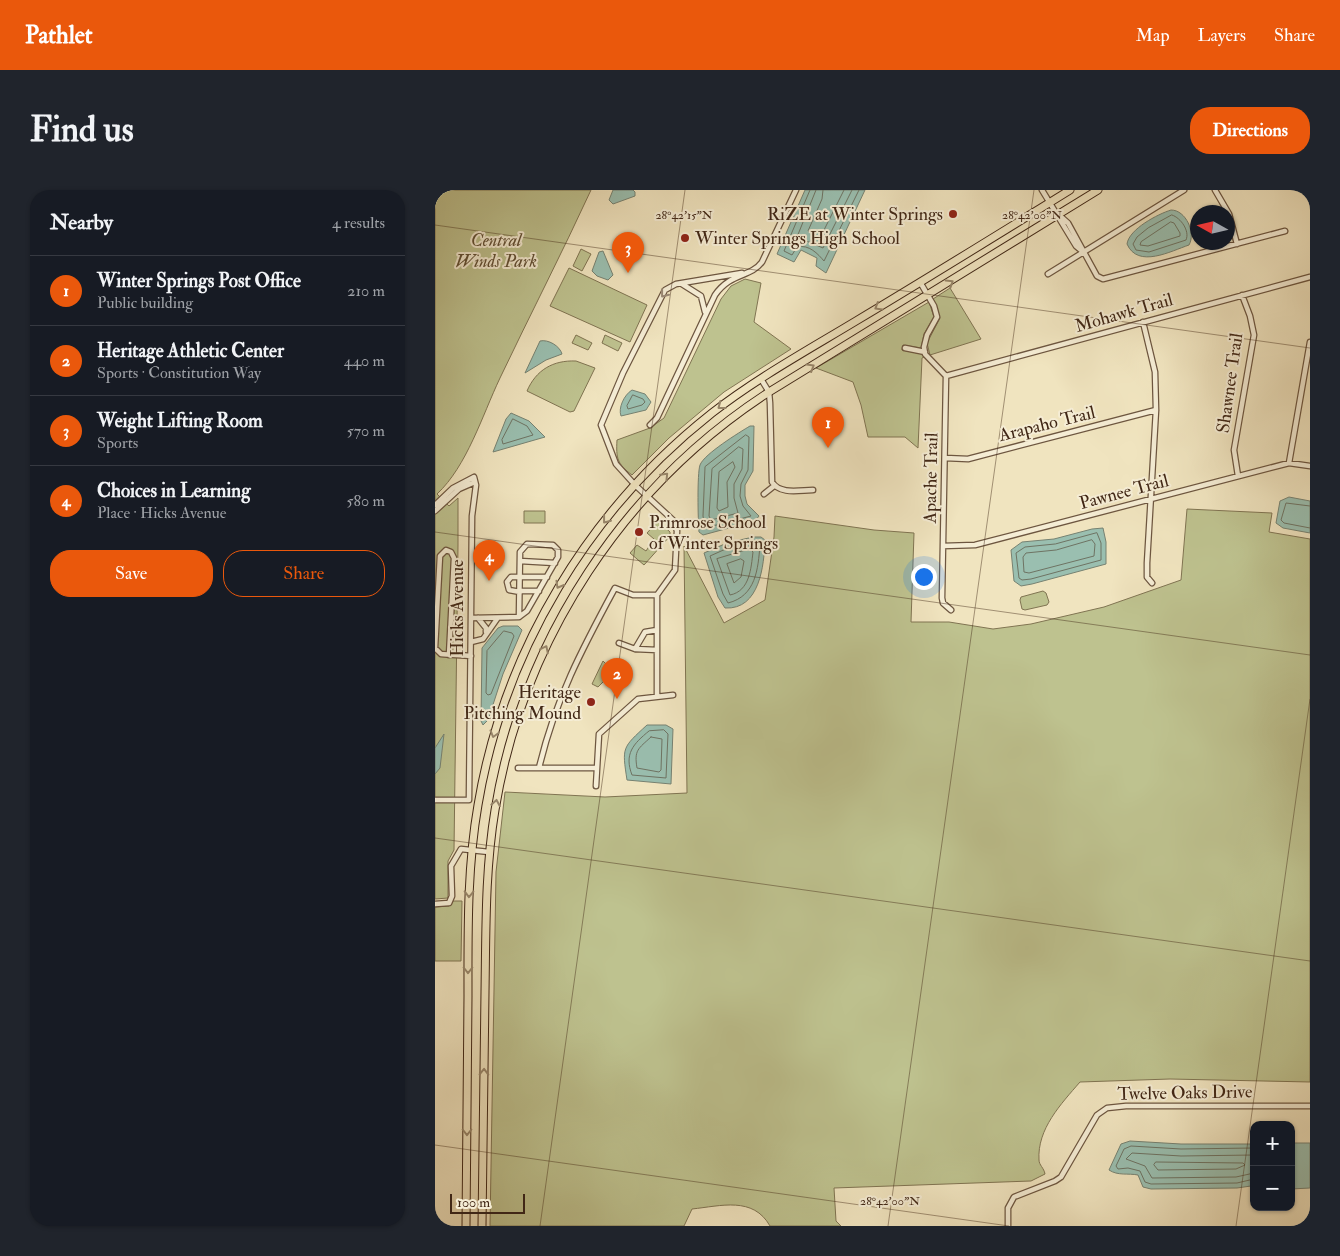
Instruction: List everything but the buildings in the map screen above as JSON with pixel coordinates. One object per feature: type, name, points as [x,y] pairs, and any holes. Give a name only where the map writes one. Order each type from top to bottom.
[{"type":"main road","points":[[466,1226],[469,921],[472,850],[481,786],[503,708],[525,651],[553,595],[574,560],[635,485],[694,427],[761,379],[1070,190]]},
{"type":"main road","points":[[482,1226],[489,852],[495,809],[508,749],[522,704],[541,658],[585,575],[617,531],[647,496],[705,439],[769,392],[1098,190]]},
{"type":"street","points":[[657,696],[657,595],[675,570],[677,531],[674,521],[635,485],[616,464],[601,429],[603,418],[660,297],[671,286],[753,271],[762,262],[796,190]]},
{"type":"street","points":[[1042,190],[1059,215],[1076,246],[1083,252],[1097,276],[1107,279],[1285,231]]},
{"type":"street","points":[[1048,274],[1184,190]]},
{"type":"street","points":[[1215,190],[1229,214],[1237,244]]},
{"type":"street","points":[[650,424],[657,418],[705,316],[721,287],[742,273]]},
{"type":"street","name":"Mohawk Trail","points":[[946,376],[1310,277]]},
{"type":"street","points":[[920,282],[937,317],[927,335],[925,352]]},
{"type":"street","points":[[680,284],[701,296],[704,302],[705,316]]},
{"type":"street","name":"Shawnee Trail","points":[[1238,476],[1234,450],[1254,335],[1250,316],[1242,295]]},
{"type":"street","points":[[1143,322],[1155,372],[1156,410],[1147,576],[1152,583]]},
{"type":"street","points":[[1289,463],[1310,342]]},
{"type":"street","points":[[905,348],[925,352],[946,376]]},
{"type":"street","name":"Apache Trail","points":[[946,376],[942,598],[943,603],[951,610]]},
{"type":"street","points":[[761,379],[769,392],[771,476],[774,486]]},
{"type":"street","name":"Arapaho Trail","points":[[945,458],[968,459],[1156,410]]},
{"type":"street","name":"Pawnee Trail","points":[[943,546],[975,545],[1289,463],[1310,466]]},
{"type":"street","points":[[435,505],[453,488],[475,480]]},
{"type":"street","points":[[435,511],[459,489],[475,480]]},
{"type":"street","name":"Hicks Avenue","points":[[435,800],[469,800],[472,516],[475,480]]},
{"type":"street","points":[[774,486],[786,490],[813,490]]},
{"type":"street","points":[[765,494],[774,486]]},
{"type":"street","points":[[471,618],[497,619],[519,617],[527,611],[555,563],[558,550],[553,545],[524,546],[520,552],[519,617]]},
{"type":"street","points":[[449,655],[453,558],[451,552],[446,550],[440,556],[435,648],[439,653],[449,655],[471,656]]},
{"type":"street","points":[[520,562],[555,563]]},
{"type":"street","points":[[539,591],[511,592],[507,586],[509,578],[520,576],[547,577]]},
{"type":"street","points":[[539,768],[547,734],[574,665],[615,588],[633,595],[657,595]]},
{"type":"street","points":[[478,618],[486,628],[487,634]]},
{"type":"street","points":[[471,642],[478,642],[487,634],[497,619]]},
{"type":"street","points":[[635,649],[645,632],[657,630]]},
{"type":"street","points":[[619,643],[635,649],[657,650]]},
{"type":"street","points":[[597,786],[599,734],[638,699],[673,695]]},
{"type":"street","points":[[469,755],[476,756]]},
{"type":"street","points":[[518,768],[597,768]]},
{"type":"street","points":[[435,904],[449,903],[452,896],[452,862],[461,849],[489,852]]},
{"type":"street","name":"Twelve Oaks Drive","points":[[1008,1226],[1008,1208],[1014,1197],[1055,1181],[1061,1176],[1093,1120],[1107,1108],[1126,1106],[1310,1106]]},
{"type":"green space","name":"Central Winds Park","points":[[435,190],[591,190],[500,378],[473,440],[448,483],[437,494],[449,506],[458,498],[458,545],[454,850],[448,861],[448,898],[435,899]]},
{"type":"green space","points":[[581,249],[591,254],[582,271],[573,266]]},
{"type":"green space","points":[[569,268],[647,305],[630,342],[550,306]]},
{"type":"green space","points":[[745,279],[761,283],[754,322],[791,349],[724,392],[669,438],[632,475],[618,460],[617,440],[650,428],[664,418],[721,299],[731,286]]},
{"type":"green space","points":[[950,288],[981,339],[930,355],[927,343],[940,318],[933,299]]},
{"type":"green space","points":[[929,302],[934,317],[924,334],[921,348],[903,345],[902,350],[922,354],[924,357],[922,358],[918,448],[905,437],[868,437],[861,405],[853,382],[816,368]]},
{"type":"green space","points":[[576,335],[592,343],[588,350],[572,343]]},
{"type":"green space","points":[[605,335],[622,343],[618,351],[602,343]]},
{"type":"green space","points":[[576,361],[595,368],[574,411],[570,412],[527,391],[535,377],[546,368],[560,362]]},
{"type":"green space","points":[[1187,509],[1272,513],[1269,532],[1310,539],[1310,1082],[1170,1079],[1080,1082],[1065,1099],[1046,1127],[1039,1149],[1039,1160],[1045,1174],[1031,1181],[834,1188],[836,1221],[841,1226],[770,1226],[755,1210],[735,1205],[725,1205],[692,1209],[684,1226],[490,1226],[496,872],[505,792],[605,797],[687,793],[684,546],[724,623],[765,600],[775,516],[874,530],[914,533],[911,622],[949,622],[993,629],[1031,624],[1104,607],[1181,580]]},
{"type":"green space","points":[[524,511],[545,511],[545,523],[524,523]]},
{"type":"green space","points":[[658,521],[670,532],[670,536],[644,565],[630,553],[637,545],[646,551],[654,539],[647,533]]},
{"type":"green space","points":[[1043,591],[1046,593],[1049,602],[1047,605],[1022,609],[1021,597]]},
{"type":"green space","points":[[603,661],[612,670],[616,680],[612,683],[606,679],[598,687],[592,684]]},
{"type":"green space","points":[[453,901],[462,901],[461,961],[435,961],[435,907],[449,906]]},
{"type":"water","points":[[613,190],[633,190],[635,196],[613,204],[609,200]]},
{"type":"water","points":[[805,190],[865,190],[826,273],[816,266],[817,258],[801,250],[794,262],[777,254]]},
{"type":"water","points":[[1171,210],[1176,211],[1185,218],[1190,229],[1189,245],[1155,256],[1139,256],[1127,244],[1129,238],[1138,228]]},
{"type":"water","points":[[603,251],[613,275],[608,280],[597,276],[592,271],[599,252]]},
{"type":"water","points":[[540,341],[547,341],[553,344],[559,348],[562,354],[546,360],[525,373]]},
{"type":"water","points":[[632,390],[645,394],[651,402],[646,410],[621,416],[622,402]]},
{"type":"water","points":[[511,413],[529,421],[545,437],[493,452],[506,419]]},
{"type":"water","points":[[750,426],[754,426],[753,471],[745,485],[745,496],[747,504],[759,516],[755,521],[703,535],[699,532],[698,487],[700,465],[715,449]]},
{"type":"water","points":[[1289,497],[1310,501],[1310,533],[1283,528],[1276,523],[1280,501]]},
{"type":"water","points":[[1103,528],[1106,542],[1106,564],[1032,584],[1021,586],[1014,581],[1011,550],[1022,542],[1054,539]]},
{"type":"water","points":[[761,537],[765,540],[758,584],[746,602],[737,607],[725,608],[718,597],[704,553],[727,543]]},
{"type":"water","points":[[518,626],[522,630],[503,674],[488,720],[483,725],[481,721],[482,648],[498,628]]},
{"type":"water","points":[[647,725],[666,725],[673,729],[671,784],[627,780],[626,749],[628,744]]},
{"type":"water","points":[[444,734],[440,768],[435,774],[435,748]]},
{"type":"water","points":[[1130,1141],[1181,1144],[1250,1144],[1250,1186],[1151,1189],[1143,1187],[1138,1175],[1119,1174],[1109,1170],[1121,1144]]},
{"type":"water","points":[[1295,1143],[1310,1143],[1310,1188],[1295,1189]]},
{"type":"place","name":"RiZE at Winter Springs","points":[[953,214]]},
{"type":"place","name":"Winter Springs High School","points":[[685,238]]},
{"type":"place","name":"Weight Lifting Room","points":[[628,273]]},
{"type":"place","name":"Winter Springs Post Office","points":[[828,448]]},
{"type":"place","name":"Primrose School of Winter Springs","points":[[639,532]]},
{"type":"place","name":"Choices in Learning","points":[[489,581]]},
{"type":"place","name":"Heritage Athletic Center","points":[[617,699]]},
{"type":"place","name":"Heritage Pitching Mound","points":[[591,702]]}]
